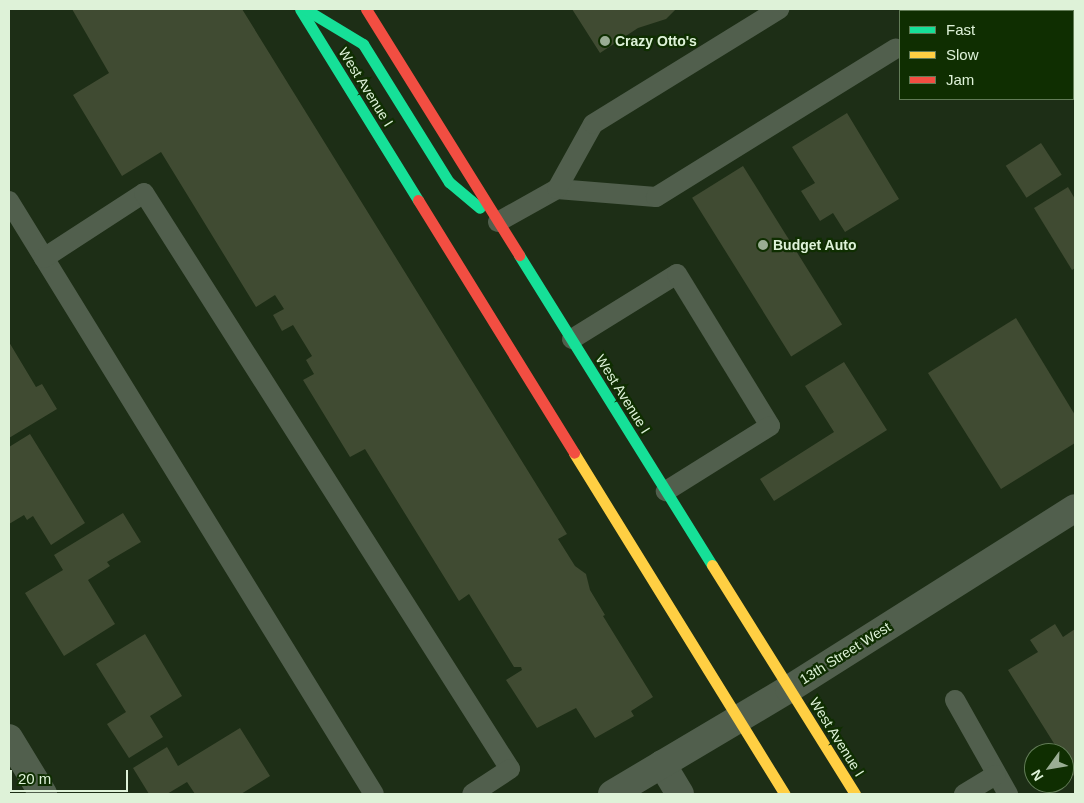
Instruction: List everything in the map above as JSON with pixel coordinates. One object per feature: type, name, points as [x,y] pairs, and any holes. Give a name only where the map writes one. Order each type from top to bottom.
[{"type":"main road","name":"West Avenue I","points":[[300,9],[785,794]]},
{"type":"main road","points":[[305,9],[363,44],[449,182],[498,222]]},
{"type":"main road","name":"West Avenue I","points":[[366,9],[855,794]]},
{"type":"street","name":"13th Street West","points":[[612,794],[789,689],[1075,508]]},
{"type":"street","points":[[9,738],[43,794]]},
{"type":"street","points":[[662,764],[680,794]]},
{"type":"lane","points":[[498,222],[557,189],[593,124],[779,9]]},
{"type":"lane","points":[[557,189],[656,197],[896,48]]},
{"type":"lane","points":[[44,258],[144,193],[510,769],[472,794]]},
{"type":"lane","points":[[9,201],[374,794]]},
{"type":"lane","points":[[572,339],[677,274],[770,426],[666,491]]},
{"type":"lane","points":[[955,700],[1008,794]]},
{"type":"lane","points":[[964,794],[996,775]]},
{"type":"building","points":[[72,9],[242,9],[567,534],[558,539],[575,566],[586,574],[590,590],[605,615],[603,616],[653,697],[631,711],[634,716],[595,738],[576,708],[537,728],[506,680],[522,670],[521,667],[514,667],[469,594],[459,601],[365,449],[350,457],[303,380],[314,374],[306,360],[312,356],[293,325],[282,331],[273,315],[284,309],[275,295],[256,307],[161,152],[122,176],[73,95],[109,73]]},
{"type":"building","name":"Crazy Otto's","points":[[572,9],[676,9],[666,19],[638,28],[600,53]]},
{"type":"building","points":[[957,9],[958,10],[938,10]]},
{"type":"building","points":[[1010,9],[1075,9],[1075,33],[1074,10]]},
{"type":"building","points":[[847,113],[899,199],[845,232],[833,213],[820,221],[801,191],[815,183],[792,147]]},
{"type":"building","points":[[1041,143],[1062,175],[1026,198],[1006,166]]},
{"type":"building","points":[[743,166],[842,325],[791,356],[692,198]]},
{"type":"building","points":[[1068,187],[1075,199],[1075,268],[1072,270],[1034,208]]},
{"type":"building","points":[[1016,318],[1075,415],[1075,443],[1001,489],[928,373]]},
{"type":"building","points":[[9,342],[36,387],[42,384],[57,409],[9,438]]},
{"type":"building","points":[[844,362],[887,430],[774,501],[760,479],[834,432],[805,386]]},
{"type":"building","points":[[30,434],[85,523],[51,545],[33,516],[27,520],[24,515],[9,524],[9,447]]},
{"type":"building","points":[[123,513],[141,542],[107,562],[110,566],[88,580],[115,624],[64,656],[25,593],[63,570],[54,555]]},
{"type":"building","points":[[1055,624],[1063,637],[1075,629],[1075,778],[1074,743],[1054,743],[1008,670],[1038,652],[1030,640]]},
{"type":"building","points":[[145,634],[182,696],[150,716],[163,737],[129,758],[107,724],[126,712],[96,664]]},
{"type":"building","points":[[240,728],[270,776],[241,794],[195,794],[187,782],[167,794],[149,794],[133,768],[167,747],[178,766]]},
{"type":"traffic: fast","points":[[300,9],[418,200]]},
{"type":"traffic: fast","points":[[305,9],[363,44],[449,182],[480,208]]},
{"type":"traffic: fast","points":[[519,255],[712,565]]},
{"type":"traffic: slow","points":[[574,453],[785,794]]},
{"type":"traffic: slow","points":[[712,565],[855,794]]},
{"type":"traffic: jam","points":[[366,9],[519,255]]},
{"type":"traffic: jam","points":[[418,200],[574,453]]},
{"type":"place","name":"Crazy Otto's","points":[[605,41]]},
{"type":"place","name":"Budget Auto","points":[[763,245]]}]
